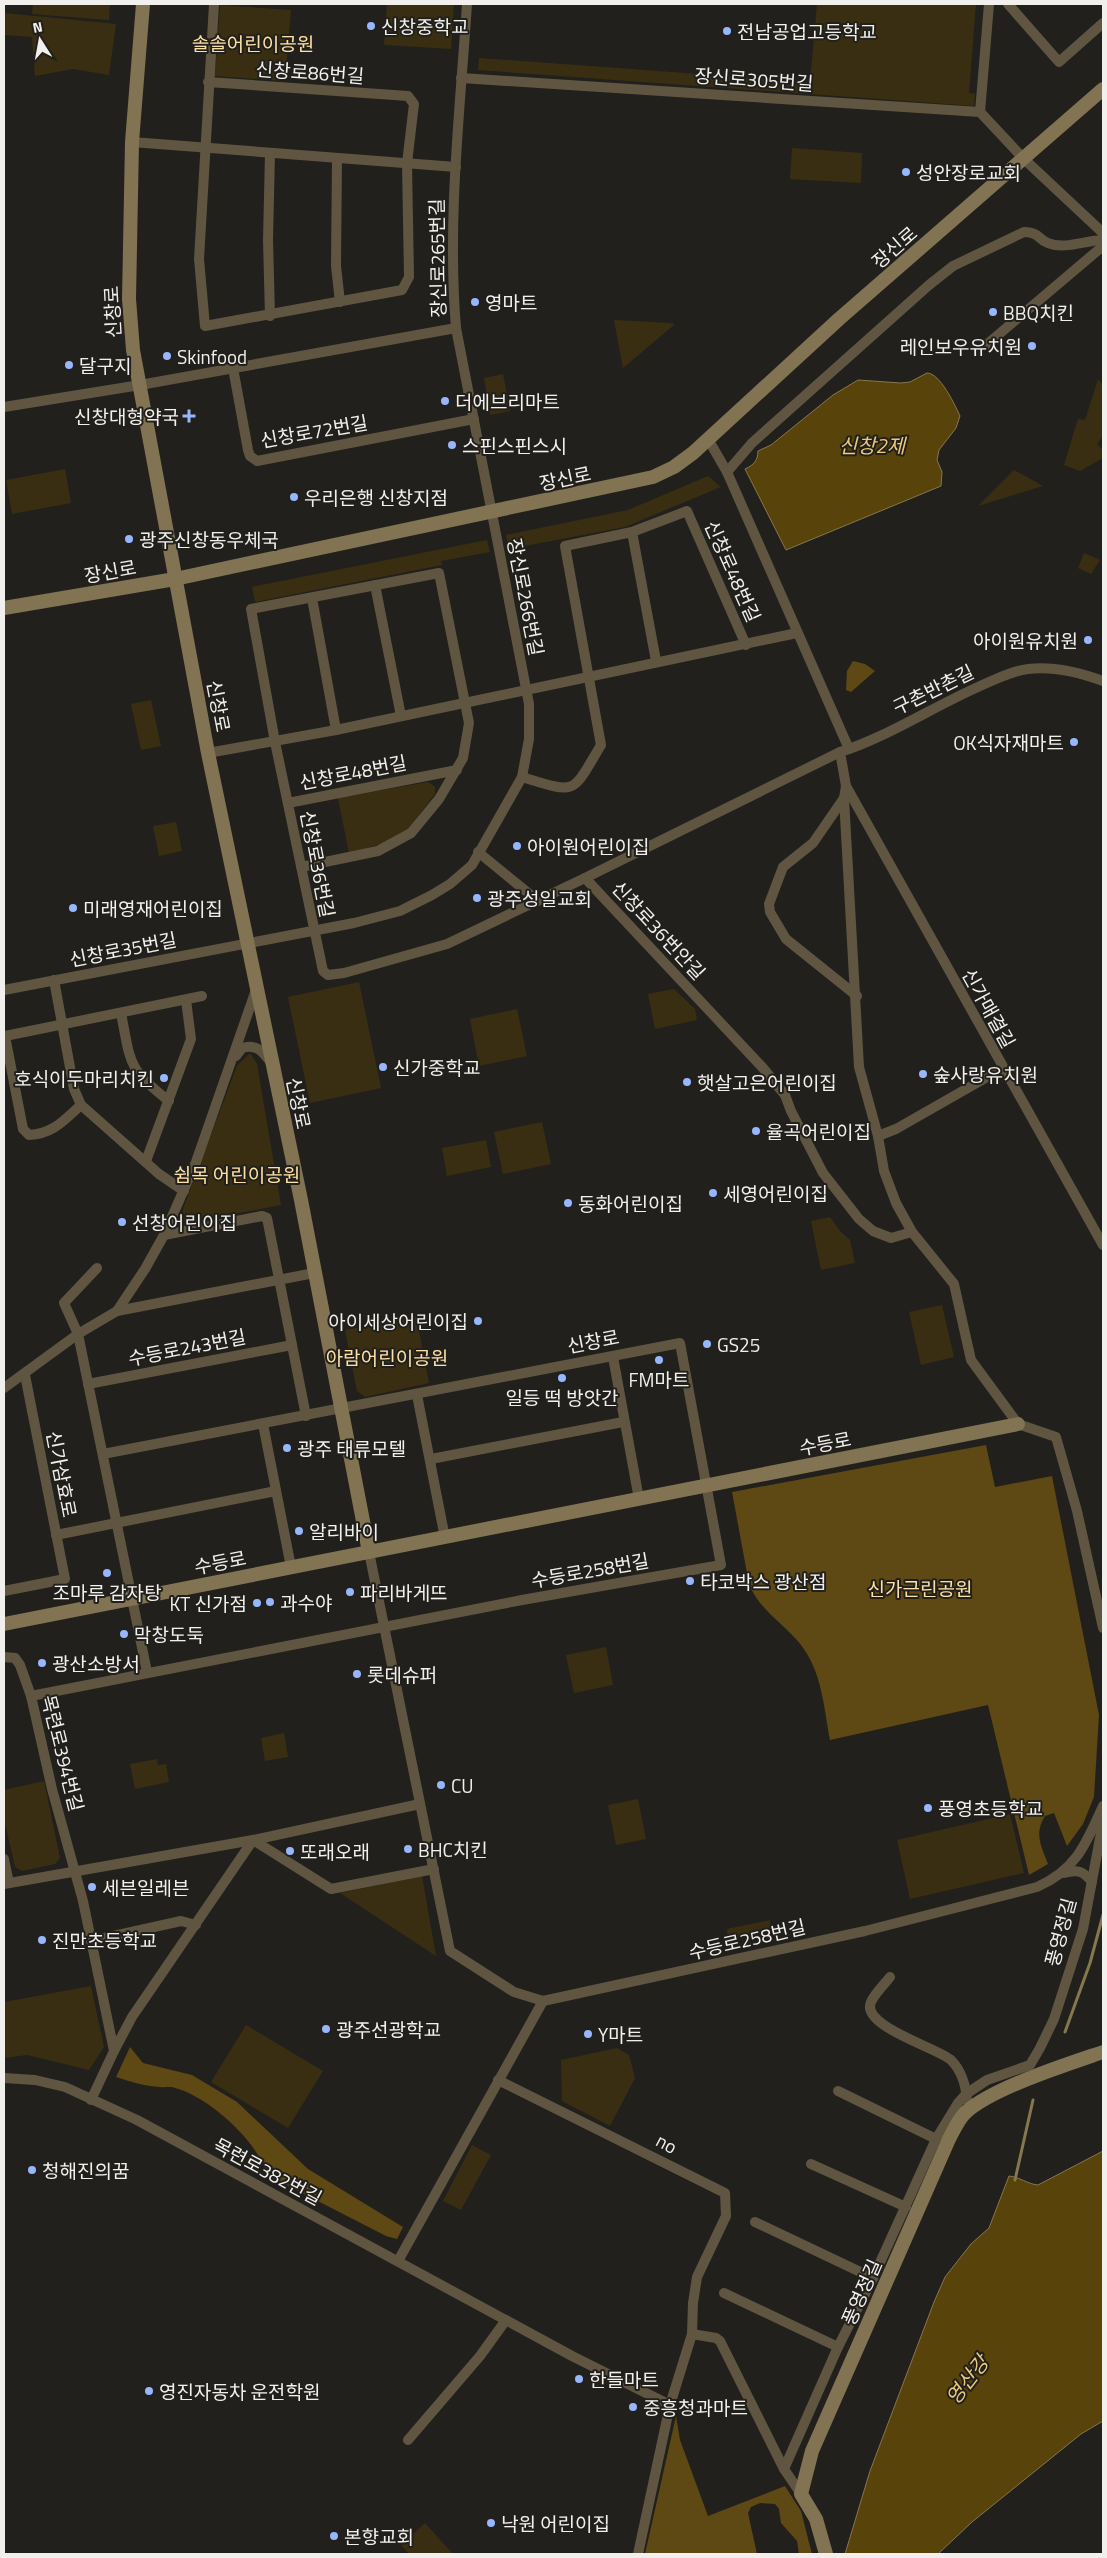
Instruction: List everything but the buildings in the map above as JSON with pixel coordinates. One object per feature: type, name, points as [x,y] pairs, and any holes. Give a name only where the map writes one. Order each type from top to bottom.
[{"type":"main road","name":"신창로","points":[[142,4],[132,142],[129,299],[132,350],[208,752],[342,1409],[369,1552]]},
{"type":"main road","name":"장신로","points":[[4,608],[175,579],[653,477],[674,467],[708,439],[839,319],[1103,89]]},
{"type":"main road","name":"수등로","points":[[4,1624],[1018,1424]]},
{"type":"main road","name":"풍영정길","points":[[801,2494],[812,2451],[949,2138],[967,2111],[1010,2088],[1103,2052]]},
{"type":"main road","points":[[801,2494],[816,2519],[826,2554]]},
{"type":"street","points":[[208,82],[214,4]]},
{"type":"street","name":"장신로265번길","points":[[467,4],[461,78],[451,273],[456,328],[491,513]]},
{"type":"street","points":[[989,4],[980,112],[1024,159],[1103,233]]},
{"type":"street","points":[[1013,5],[1059,62],[1103,23]]},
{"type":"street","name":"장신로305번길","points":[[461,78],[980,112]]},
{"type":"street","name":"신창로86번길","points":[[208,82],[408,96],[414,104],[408,163],[409,276],[407,284],[402,290],[270,316],[205,326],[198,259],[204,148],[208,82]]},
{"type":"street","points":[[132,142],[456,167]]},
{"type":"street","points":[[270,153],[268,240],[270,316]]},
{"type":"street","points":[[337,158],[336,266],[340,302]]},
{"type":"street","points":[[727,472],[752,442],[897,312],[953,266],[1024,232],[1036,233],[1048,243],[1066,245],[1103,240]]},
{"type":"street","points":[[985,346],[1103,246]]},
{"type":"street","points":[[4,407],[140,385],[456,328]]},
{"type":"street","name":"신창로72번길","points":[[233,368],[248,450],[250,456],[257,462],[474,418]]},
{"type":"street","name":"신가매결길","points":[[708,439],[727,472],[844,751],[846,786],[844,798],[860,1068],[878,1136],[884,1171],[896,1203],[912,1232],[954,1284],[972,1360],[1018,1424]]},
{"type":"street","name":"신창로48번길","points":[[522,777],[564,789],[578,784],[601,745],[565,546],[632,532],[687,511],[746,645]]},
{"type":"street","name":"장신로266번길","points":[[491,513],[526,688]]},
{"type":"street","points":[[632,532],[656,661]]},
{"type":"street","name":"신창로48번길","points":[[301,867],[378,851],[412,833],[439,799],[457,770],[467,743],[469,723],[466,703],[439,573],[375,584],[251,610],[288,803],[457,770]]},
{"type":"street","points":[[375,584],[401,716]]},
{"type":"street","points":[[312,598],[336,730]]},
{"type":"street","name":"신창로48번길","points":[[208,752],[336,730],[466,703],[526,688],[656,661],[746,645],[796,633]]},
{"type":"street","name":"구촌반촌길","points":[[844,751],[1012,673],[1029,669],[1053,670],[1103,682]]},
{"type":"street","name":"신창로36번길","points":[[248,942],[314,932],[400,911],[450,884],[472,865],[522,777],[530,722],[526,688]]},
{"type":"street","points":[[585,878],[844,751]]},
{"type":"street","name":"신가매결길","points":[[846,786],[1103,1245]]},
{"type":"street","name":"신가매결길","points":[[844,798],[813,843],[783,867],[768,904],[770,912],[786,939],[857,996]]},
{"type":"street","name":"신창로36번길","points":[[288,803],[314,932]]},
{"type":"street","points":[[478,852],[538,901]]},
{"type":"street","name":"신창로36번안길","points":[[314,932],[323,971],[335,975],[447,944],[585,878],[701,1001],[785,1094],[791,1111],[823,1173],[859,1218],[873,1231],[891,1238],[912,1232]]},
{"type":"street","name":"신창로35번길","points":[[4,990],[248,942]]},
{"type":"street","points":[[54,980],[74,1089],[81,1105],[184,1192]]},
{"type":"street","points":[[116,1311],[145,1269],[164,1235],[184,1192],[234,1059],[257,987]]},
{"type":"street","points":[[81,1105],[56,1128],[42,1135],[29,1135],[22,1129],[5,1036],[202,996]]},
{"type":"street","points":[[146,1161],[170,1100],[191,1038],[186,1000]]},
{"type":"street","points":[[121,1013],[130,1062],[135,1070],[170,1100]]},
{"type":"street","points":[[234,1059],[242,1048],[254,1046],[260,1048],[272,1065]]},
{"type":"street","points":[[878,1136],[896,1129],[1003,1068]]},
{"type":"street","points":[[164,1235],[262,1216],[267,1218],[270,1222],[306,1416]]},
{"type":"street","points":[[97,1268],[64,1302],[78,1334],[147,1672]]},
{"type":"street","points":[[4,1388],[25,1375],[78,1334],[116,1311],[314,1273]]},
{"type":"street","name":"신창로","points":[[342,1409],[613,1357],[680,1342],[707,1484]]},
{"type":"street","name":"수등로243번길","points":[[88,1384],[292,1345]]},
{"type":"street","points":[[613,1357],[623,1422],[639,1499]]},
{"type":"street","name":"신가삼효로","points":[[5,1591],[65,1579],[25,1375]]},
{"type":"street","points":[[417,1395],[445,1538]]},
{"type":"street","points":[[103,1454],[342,1409]]},
{"type":"street","points":[[431,1460],[623,1422]]},
{"type":"street","points":[[263,1424],[291,1567]]},
{"type":"street","points":[[1018,1424],[1056,1437],[1078,1511],[1103,1628]]},
{"type":"street","name":"수등로258번길","points":[[31,1696],[384,1626],[721,1565],[707,1484]]},
{"type":"street","points":[[56,1535],[276,1491]]},
{"type":"street","name":"수등로258번길","points":[[369,1552],[450,1951],[514,1992],[543,2000],[865,1930],[1037,1888],[1061,1874],[1073,1862],[1103,1806]]},
{"type":"street","points":[[4,1580],[5,1591]]},
{"type":"street","name":"목련로394번길","points":[[4,1657],[15,1658],[20,1665],[31,1696],[52,1789],[91,1942],[114,2051]]},
{"type":"street","points":[[4,1859],[6,1883],[253,1840],[420,1804]]},
{"type":"street","name":"풍영정길","points":[[784,2469],[838,2347],[906,2207],[936,2139],[958,2103],[966,2094],[987,2080],[1030,2065],[1040,2048],[1054,2019],[1083,1929],[1103,1822]]},
{"type":"street","points":[[253,1840],[331,1889],[434,1869]]},
{"type":"street","points":[[91,2100],[132,2017],[253,1840]]},
{"type":"street","points":[[1061,1874],[1075,1870],[1084,1872],[1092,1882]]},
{"type":"street","points":[[91,1942],[180,1922],[196,1925]]},
{"type":"street","points":[[890,1977],[870,2003],[870,2011],[876,2020],[892,2030],[951,2060],[963,2079],[967,2111]]},
{"type":"street","points":[[398,2261],[543,2000]]},
{"type":"street","name":"목련로382번길","points":[[4,2078],[35,2080],[58,2085],[137,2120],[506,2320],[670,2405]]},
{"type":"street","name":"no","points":[[498,2080],[725,2192],[726,2216],[697,2277],[692,2334]]},
{"type":"street","points":[[838,2091],[936,2139]]},
{"type":"street","points":[[812,2164],[906,2207]]},
{"type":"street","name":"풍영정길","points":[[756,2222],[872,2278]]},
{"type":"street","name":"풍영정길","points":[[724,2293],[838,2347]]},
{"type":"street","points":[[408,2440],[480,2356],[506,2320]]},
{"type":"street","points":[[638,2554],[670,2405],[692,2334],[716,2338],[720,2341],[784,2469],[801,2494]]},
{"type":"green space","points":[[33,4],[110,4],[109,20],[32,14]]},
{"type":"green space","points":[[387,4],[454,4],[451,49],[384,45]]},
{"type":"green space","points":[[817,4],[976,4],[969,93],[975,94],[974,106],[478,70],[479,58],[810,82]]},
{"type":"green space","name":"솔솔어린이공원","points":[[220,5],[291,10],[285,81],[215,76]]},
{"type":"green space","points":[[4,13],[116,24],[109,75],[73,69],[35,76],[32,37],[4,35]]},
{"type":"green space","points":[[792,148],[862,153],[861,183],[790,179]]},
{"type":"green space","points":[[614,320],[670,323],[675,324],[623,368]]},
{"type":"green space","points":[[503,374],[510,411],[490,415],[484,378]]},
{"type":"green space","points":[[1098,379],[1103,385],[1103,436],[1097,444],[1103,450],[1103,458],[1080,471],[1064,465],[1078,419],[1085,420]]},
{"type":"green space","points":[[65,469],[71,503],[12,514],[6,480]]},
{"type":"green space","points":[[1014,470],[1043,486],[978,506]]},
{"type":"green space","points":[[708,476],[721,487],[625,527],[509,549],[506,535],[628,510]]},
{"type":"green space","points":[[487,540],[490,552],[441,561],[442,565],[255,602],[252,587]]},
{"type":"green space","points":[[1084,553],[1100,560],[1091,574],[1078,568]]},
{"type":"green space","points":[[853,661],[865,664],[875,671],[851,692],[846,690],[847,671]]},
{"type":"green space","points":[[151,700],[161,746],[141,750],[131,704]]},
{"type":"green space","points":[[428,782],[435,787],[435,794],[408,829],[385,843],[349,853],[338,798]]},
{"type":"green space","points":[[176,822],[182,851],[159,856],[153,826]]},
{"type":"green space","points":[[359,982],[381,1088],[310,1103],[288,997]]},
{"type":"green space","points":[[674,989],[695,1009],[697,1020],[655,1029],[648,994]]},
{"type":"green space","points":[[517,1009],[527,1056],[479,1066],[470,1019]]},
{"type":"green space","name":"쉼목 어린이공원","points":[[250,1053],[257,1064],[281,1205],[192,1222],[181,1221],[183,1209],[237,1066]]},
{"type":"green space","points":[[542,1122],[551,1164],[503,1174],[494,1132]]},
{"type":"green space","points":[[486,1140],[491,1167],[447,1176],[442,1148]]},
{"type":"green space","points":[[830,1217],[840,1231],[850,1240],[855,1263],[821,1270],[811,1221]]},
{"type":"green space","points":[[942,1305],[954,1357],[921,1365],[909,1312]]},
{"type":"green space","name":"아람어린이공원","points":[[416,1316],[429,1383],[365,1397],[357,1391],[345,1330]]},
{"type":"green space","name":"신가근린공원","points":[[986,1445],[995,1487],[1052,1476],[1099,1715],[1094,1797],[1083,1824],[1067,1846],[1054,1813],[1045,1816],[1039,1834],[1048,1864],[1029,1875],[988,1705],[830,1740],[821,1691],[814,1667],[801,1645],[765,1609],[749,1584],[732,1492]]},
{"type":"green space","points":[[606,1647],[613,1685],[574,1693],[566,1655]]},
{"type":"green space","points":[[284,1733],[288,1757],[265,1761],[261,1738]]},
{"type":"green space","points":[[157,1759],[158,1765],[166,1764],[169,1782],[135,1789],[130,1764]]},
{"type":"green space","points":[[44,1781],[60,1858],[55,1864],[22,1871],[15,1867],[4,1819],[4,1790]]},
{"type":"green space","points":[[638,1799],[646,1839],[616,1845],[608,1805]]},
{"type":"green space","points":[[1010,1814],[1024,1873],[910,1899],[897,1840]]},
{"type":"green space","points":[[422,1876],[436,1956],[340,1893]]},
{"type":"green space","points":[[770,1920],[771,1931],[728,1939],[727,1929]]},
{"type":"green space","points":[[91,1986],[104,2047],[89,2070],[27,2055],[4,2058],[4,2002]]},
{"type":"green space","points":[[246,2025],[323,2071],[288,2128],[211,2082]]},
{"type":"green space","points":[[130,2047],[143,2063],[192,2075],[237,2102],[308,2169],[403,2227],[397,2239],[386,2236],[267,2175],[254,2148],[243,2135],[217,2111],[202,2101],[173,2087],[148,2086],[116,2077]]},
{"type":"green space","points":[[617,2048],[629,2055],[635,2078],[610,2126],[562,2101],[561,2060]]},
{"type":"green space","points":[[472,2145],[491,2155],[461,2210],[443,2201]]},
{"type":"green space","points":[[676,2416],[680,2440],[708,2516],[785,2486],[801,2511],[812,2554],[799,2554],[797,2541],[781,2523],[779,2509],[775,2504],[760,2503],[751,2507],[748,2513],[757,2554],[645,2554]]},
{"type":"green space","points":[[425,2523],[453,2554],[409,2554],[401,2545]]},
{"type":"water","name":"신창2제","points":[[927,373],[932,374],[942,384],[960,416],[956,428],[939,450],[937,460],[942,472],[941,486],[786,550],[745,469],[755,462],[758,451],[771,445],[833,395],[858,380],[901,383],[910,382]]},
{"type":"water","name":"영산강","points":[[1103,2151],[1103,2421],[1081,2434],[972,2522],[938,2554],[845,2554],[870,2471],[934,2302],[945,2277],[971,2244],[989,2228],[1009,2176],[1038,2185]]},
{"type":"waterway","points":[[1065,2032],[1090,1963],[1103,1915]]},
{"type":"waterway","points":[[1015,2180],[1033,2100]]},
{"type":"place","name":"신창중학교","points":[[371,26]]},
{"type":"place","name":"전남공업고등학교","points":[[727,31]]},
{"type":"place","name":"성안장로교회","points":[[906,172]]},
{"type":"place","name":"영마트","points":[[475,302]]},
{"type":"place","name":"BBQ치킨","points":[[993,312]]},
{"type":"place","name":"레인보우유치원","points":[[1032,346]]},
{"type":"place","name":"Skinfood","points":[[167,356]]},
{"type":"place","name":"달구지","points":[[69,365]]},
{"type":"place","name":"더에브리마트","points":[[445,401]]},
{"type":"place","name":"신창대형약국","points":[[189,416]]},
{"type":"place","name":"스핀스핀스시","points":[[452,445]]},
{"type":"place","name":"우리은행 신창지점","points":[[294,497]]},
{"type":"place","name":"광주신창동우체국","points":[[129,539]]},
{"type":"place","name":"아이원유치원","points":[[1088,640]]},
{"type":"place","name":"OK식자재마트","points":[[1074,742]]},
{"type":"place","name":"아이원어린이집","points":[[517,846]]},
{"type":"place","name":"광주성일교회","points":[[477,898]]},
{"type":"place","name":"미래영재어린이집","points":[[73,908]]},
{"type":"place","name":"신가중학교","points":[[383,1067]]},
{"type":"place","name":"숲사랑유치원","points":[[923,1074]]},
{"type":"place","name":"호식이두마리치킨","points":[[164,1078]]},
{"type":"place","name":"햇살고은어린이집","points":[[687,1082]]},
{"type":"place","name":"율곡어린이집","points":[[756,1131]]},
{"type":"place","name":"세영어린이집","points":[[713,1193]]},
{"type":"place","name":"동화어린이집","points":[[568,1203]]},
{"type":"place","name":"선창어린이집","points":[[122,1222]]},
{"type":"place","name":"아이세상어린이집","points":[[478,1321]]},
{"type":"place","name":"GS25","points":[[707,1344]]},
{"type":"place","name":"FM마트","points":[[659,1360]]},
{"type":"place","name":"일등 떡 방앗간","points":[[562,1378]]},
{"type":"place","name":"광주 태류모텔","points":[[287,1448]]},
{"type":"place","name":"알리바이","points":[[299,1531]]},
{"type":"place","name":"조마루 감자탕","points":[[107,1573]]},
{"type":"place","name":"타코박스 광산점","points":[[690,1581]]},
{"type":"place","name":"파리바게뜨","points":[[350,1592]]},
{"type":"place","name":"과수야","points":[[270,1602]]},
{"type":"place","name":"KT 신가점","points":[[257,1603]]},
{"type":"place","name":"막창도둑","points":[[124,1634]]},
{"type":"place","name":"광산소방서","points":[[42,1663]]},
{"type":"place","name":"롯데슈퍼","points":[[357,1674]]},
{"type":"place","name":"CU","points":[[441,1785]]},
{"type":"place","name":"풍영초등학교","points":[[928,1808]]},
{"type":"place","name":"BHC치킨","points":[[408,1849]]},
{"type":"place","name":"또래오래","points":[[290,1851]]},
{"type":"place","name":"세븐일레븐","points":[[92,1887]]},
{"type":"place","name":"진만초등학교","points":[[42,1940]]},
{"type":"place","name":"광주선광학교","points":[[326,2029]]},
{"type":"place","name":"Y마트","points":[[588,2034]]},
{"type":"place","name":"청해진의꿈","points":[[32,2170]]},
{"type":"place","name":"한들마트","points":[[579,2379]]},
{"type":"place","name":"영진자동차 운전학원","points":[[149,2391]]},
{"type":"place","name":"중흥청과마트","points":[[633,2407]]},
{"type":"place","name":"낙원 어린이집","points":[[491,2523]]},
{"type":"place","name":"본향교회","points":[[334,2536]]}]
